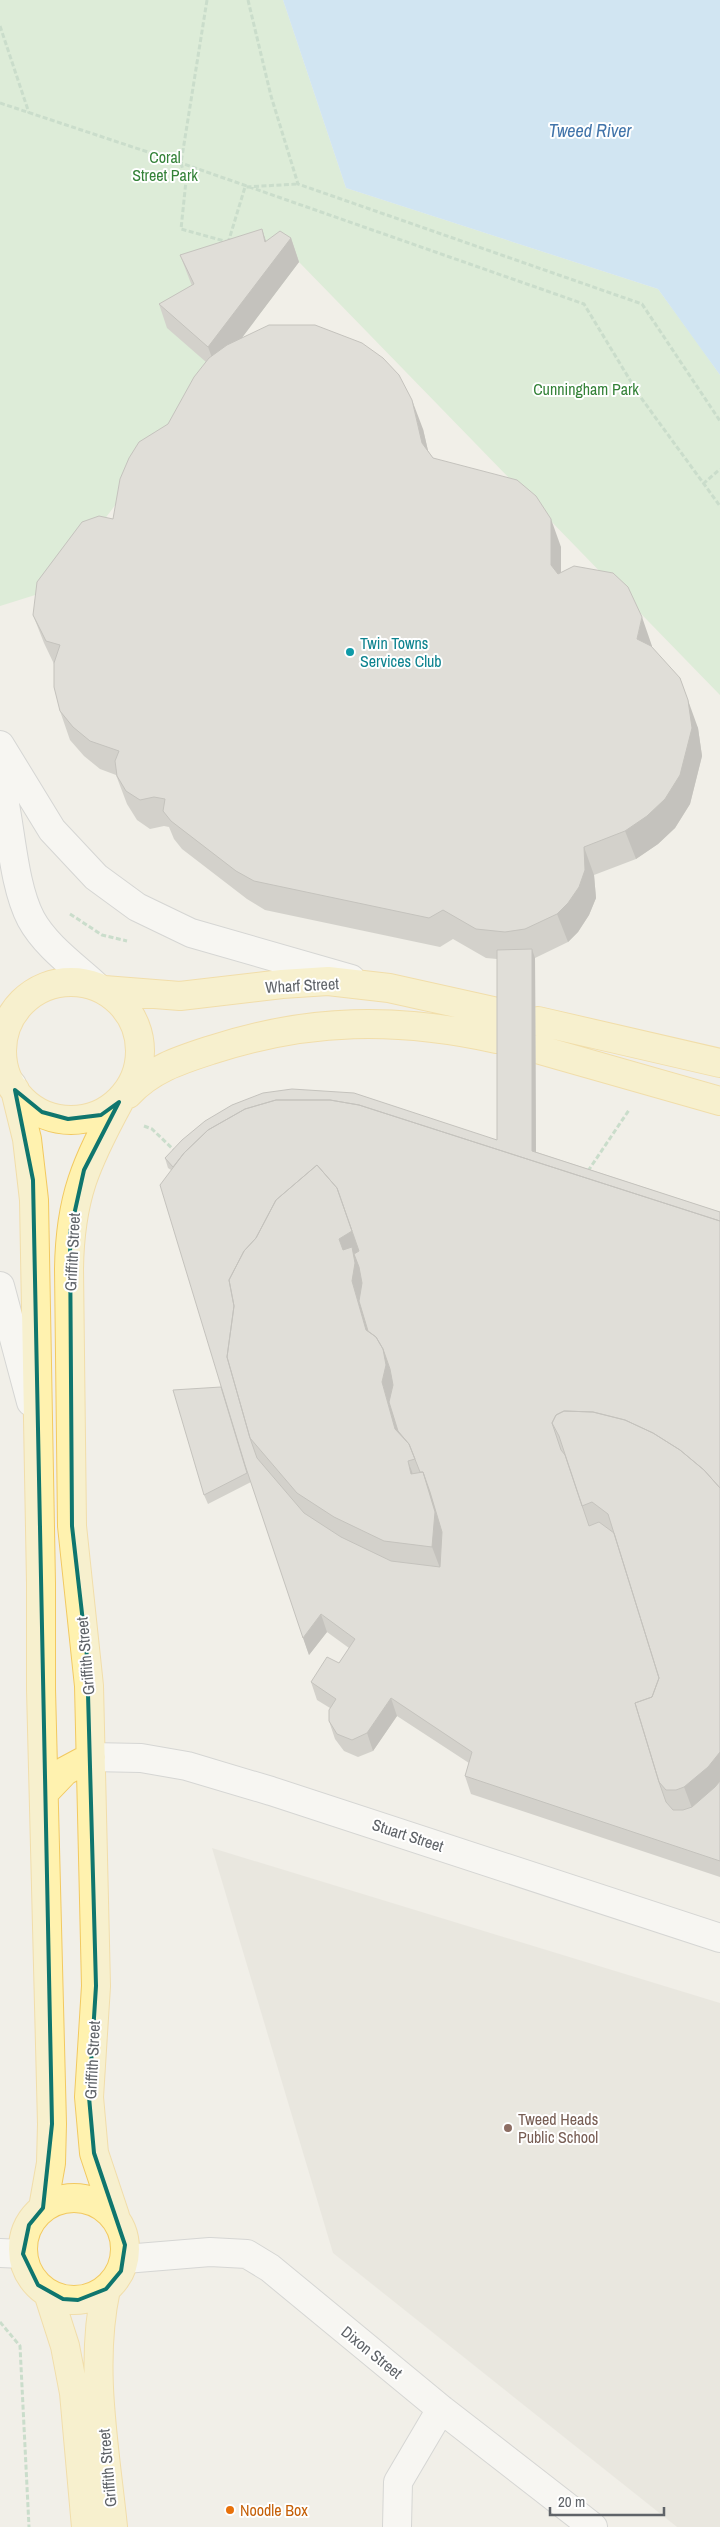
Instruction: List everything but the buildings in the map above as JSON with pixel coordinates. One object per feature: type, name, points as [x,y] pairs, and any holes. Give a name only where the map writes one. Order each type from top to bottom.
[{"type":"main road","name":"Wharf Street","points":[[99,987],[180,996],[308,981],[368,984],[497,1026],[319,1026],[236,1041],[183,1058],[149,1076],[121,1100]]},
{"type":"main road","points":[[9,1082],[28,1102],[42,1112],[68,1119],[81,1120],[101,1115],[121,1100],[138,1070],[140,1041],[129,1014],[99,987],[62,983],[50,985],[28,996],[19,1004],[9,1020],[3,1037],[3,1062],[9,1082],[28,1139],[33,1180],[52,2124],[50,2163],[43,2208]]},
{"type":"main road","points":[[538,1021],[720,1064]]},
{"type":"main road","points":[[537,1049],[720,1101]]},
{"type":"main road","name":"Griffith Street","points":[[115,2216],[94,2153],[89,2097],[96,1986],[88,1671],[72,1526],[70,1233],[84,1170],[121,1100]]},
{"type":"main road","points":[[44,1793],[65,1771],[90,1757]]},
{"type":"main road","points":[[66,2198],[78,2198],[102,2205],[115,2216],[123,2232],[125,2259],[120,2271],[106,2290],[93,2297],[78,2300],[63,2299],[48,2293],[11,2254],[28,2225],[43,2208],[66,2198]]},
{"type":"main road","name":"Griffith Street","points":[[106,2290],[100,2319],[97,2361],[112,2527]]},
{"type":"main road","name":"Griffith Street","points":[[48,2293],[65,2346],[74,2393],[86,2527]]},
{"type":"street","points":[[0,745],[52,830],[96,877],[125,899],[152,916],[190,933],[368,984]]},
{"type":"street","points":[[0,780],[20,884],[35,925],[66,960],[99,987]]},
{"type":"street","points":[[0,1286],[24,1369],[38,1435]]},
{"type":"street","name":"Stuart Street","points":[[90,1757],[141,1758],[187,1766],[280,1794],[720,1938]]},
{"type":"street","name":"Dixon Street","points":[[125,2259],[210,2252],[247,2254],[270,2268],[441,2408],[593,2527]]},
{"type":"street","points":[[396,2527],[398,2482],[441,2408]]},
{"type":"path","points":[[206,0],[181,163],[186,181],[180,229],[228,242]]},
{"type":"path","points":[[248,0],[271,96],[298,184]]},
{"type":"path","points":[[0,26],[30,114]]},
{"type":"path","points":[[0,103],[181,163],[584,304],[639,395],[720,506]]},
{"type":"path","points":[[245,186],[298,184],[642,304],[720,421]]},
{"type":"path","points":[[225,251],[245,186]]},
{"type":"path","points":[[704,484],[720,469]]},
{"type":"path","points":[[35,925],[64,909],[102,935],[124,941],[139,938],[152,916]]},
{"type":"path","points":[[585,1176],[633,1104]]},
{"type":"path","points":[[138,1125],[152,1129],[180,1155]]},
{"type":"path","points":[[0,2322],[20,2346],[29,2527]]},
{"type":"highlighted area","points":[[15,1090],[42,1112],[68,1119],[101,1115],[119,1102],[84,1170],[70,1233],[72,1526],[87,1657],[96,1986],[89,2097],[94,2153],[125,2245],[121,2271],[106,2289],[78,2300],[63,2299],[38,2285],[23,2254],[29,2225],[43,2208],[52,2124],[33,1180]]},
{"type":"shaded area","name":"Tweed Heads Public School","points":[[212,1848],[720,2003],[720,2527],[677,2527],[333,2253]]},
{"type":"green space","points":[[0,0],[283,0],[346,188],[658,289],[720,375],[720,695],[299,262],[51,590],[0,606]]},
{"type":"water","name":"Tweed River","points":[[283,0],[720,0],[720,375],[658,289],[346,188]]},
{"type":"place","name":"Twin Towns Services Club","points":[[350,652]]},
{"type":"place","name":"Tweed Heads Public School","points":[[508,2128]]},
{"type":"place","name":"Noodle Box","points":[[230,2510]]},
{"type":"park label","name":"Coral Street Park","points":[[165,166]]},
{"type":"park label","name":"Cunningham Park","points":[[586,389]]}]
